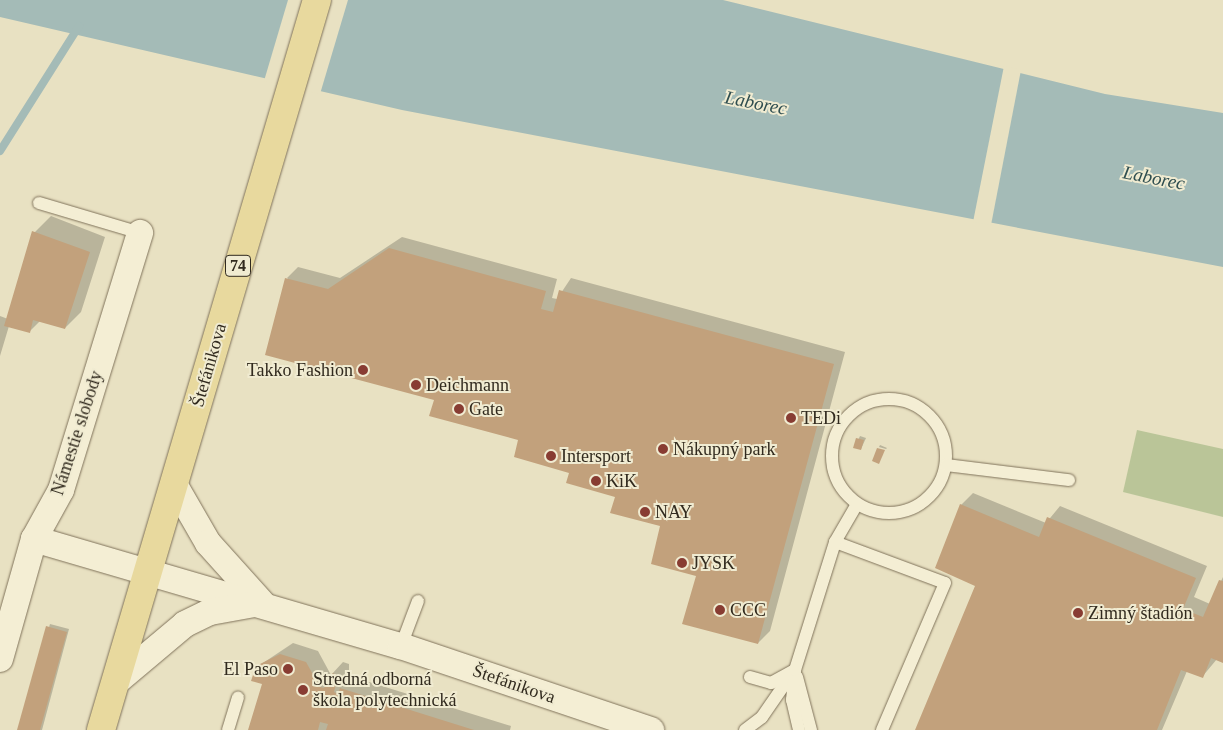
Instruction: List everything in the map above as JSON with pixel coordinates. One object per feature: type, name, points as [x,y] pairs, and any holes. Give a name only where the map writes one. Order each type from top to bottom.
[{"type":"main road","name":"Štefánikova","points":[[101,730],[317,0]]},
{"type":"street","name":"Námestie slobody","points":[[1,651],[34,539],[61,490],[140,233]]},
{"type":"street","points":[[174,484],[208,543],[262,603]]},
{"type":"street","name":"Štefánikova","points":[[34,539],[262,603],[401,646],[651,730]]},
{"type":"street","points":[[116,682],[185,624],[210,612],[262,603]]},
{"type":"lane","points":[[39,203],[140,233]]},
{"type":"lane","points":[[878,400],[916,405],[942,433],[946,465],[932,494],[905,512],[872,511],[858,504],[834,474],[831,455],[840,427],[860,407],[878,400]]},
{"type":"lane","points":[[946,465],[1069,480]]},
{"type":"lane","points":[[799,730],[792,700],[795,670],[835,542],[858,504]]},
{"type":"lane","points":[[835,542],[945,583],[882,730]]},
{"type":"lane","points":[[401,646],[418,601]]},
{"type":"lane","points":[[750,677],[771,683],[795,670]]},
{"type":"lane","points":[[745,730],[762,717],[795,670]]},
{"type":"lane","points":[[795,670],[811,730]]},
{"type":"lane","points":[[228,730],[238,696]]},
{"type":"green space","points":[[1137,430],[1223,449],[1223,517],[1123,492]]},
{"type":"water","name":"Laborec","points":[[0,0],[723,0],[1105,94],[1223,113],[1223,267],[402,110],[0,17]]},
{"type":"pier","points":[[288,0],[348,0],[320,94],[264,81]]},
{"type":"pier","points":[[1004,66],[1021,70],[991,225],[973,222]]},
{"type":"building","points":[[32,231],[90,252],[65,329],[33,320],[30,333],[4,326]]},
{"type":"building","name":"Nákupný park","points":[[389,248],[546,291],[541,309],[553,312],[559,290],[834,364],[758,644],[682,624],[696,576],[651,564],[660,526],[610,513],[615,497],[566,483],[569,473],[514,457],[518,440],[429,416],[434,400],[265,355],[285,278],[328,289]]},
{"type":"building","points":[[856,438],[864,440],[861,450],[853,448]]},
{"type":"building","points":[[877,448],[885,450],[879,464],[872,461]]},
{"type":"building","name":"Zimný štadión","points":[[960,504],[1039,537],[1047,517],[1196,578],[1183,609],[1203,617],[1219,580],[1223,581],[1223,663],[1211,658],[1203,678],[1181,670],[1157,730],[915,730],[975,586],[935,568]]},
{"type":"building","points":[[46,626],[67,632],[40,730],[17,730]]},
{"type":"building","points":[[280,654],[306,662],[320,687],[324,688],[333,673],[338,676],[334,692],[338,694],[340,688],[474,730],[326,730],[328,724],[320,722],[318,730],[248,730],[262,684],[251,681],[256,666]]},
{"type":"waterway","points":[[0,151],[79,26]]},
{"type":"place","name":"Takko Fashion","points":[[363,370]]},
{"type":"place","name":"Deichmann","points":[[416,385]]},
{"type":"place","name":"Gate","points":[[459,409]]},
{"type":"place","name":"TEDi","points":[[791,418]]},
{"type":"place","name":"Nákupný park","points":[[663,449]]},
{"type":"place","name":"Intersport","points":[[551,456]]},
{"type":"place","name":"KiK","points":[[596,481]]},
{"type":"place","name":"NAY","points":[[645,512]]},
{"type":"place","name":"JYSK","points":[[682,563]]},
{"type":"place","name":"CCC","points":[[720,610]]},
{"type":"place","name":"Zimný štadión","points":[[1078,613]]},
{"type":"place","name":"El Paso","points":[[288,669]]},
{"type":"place","name":"Stredná odborná škola polytechnická","points":[[303,690]]}]
